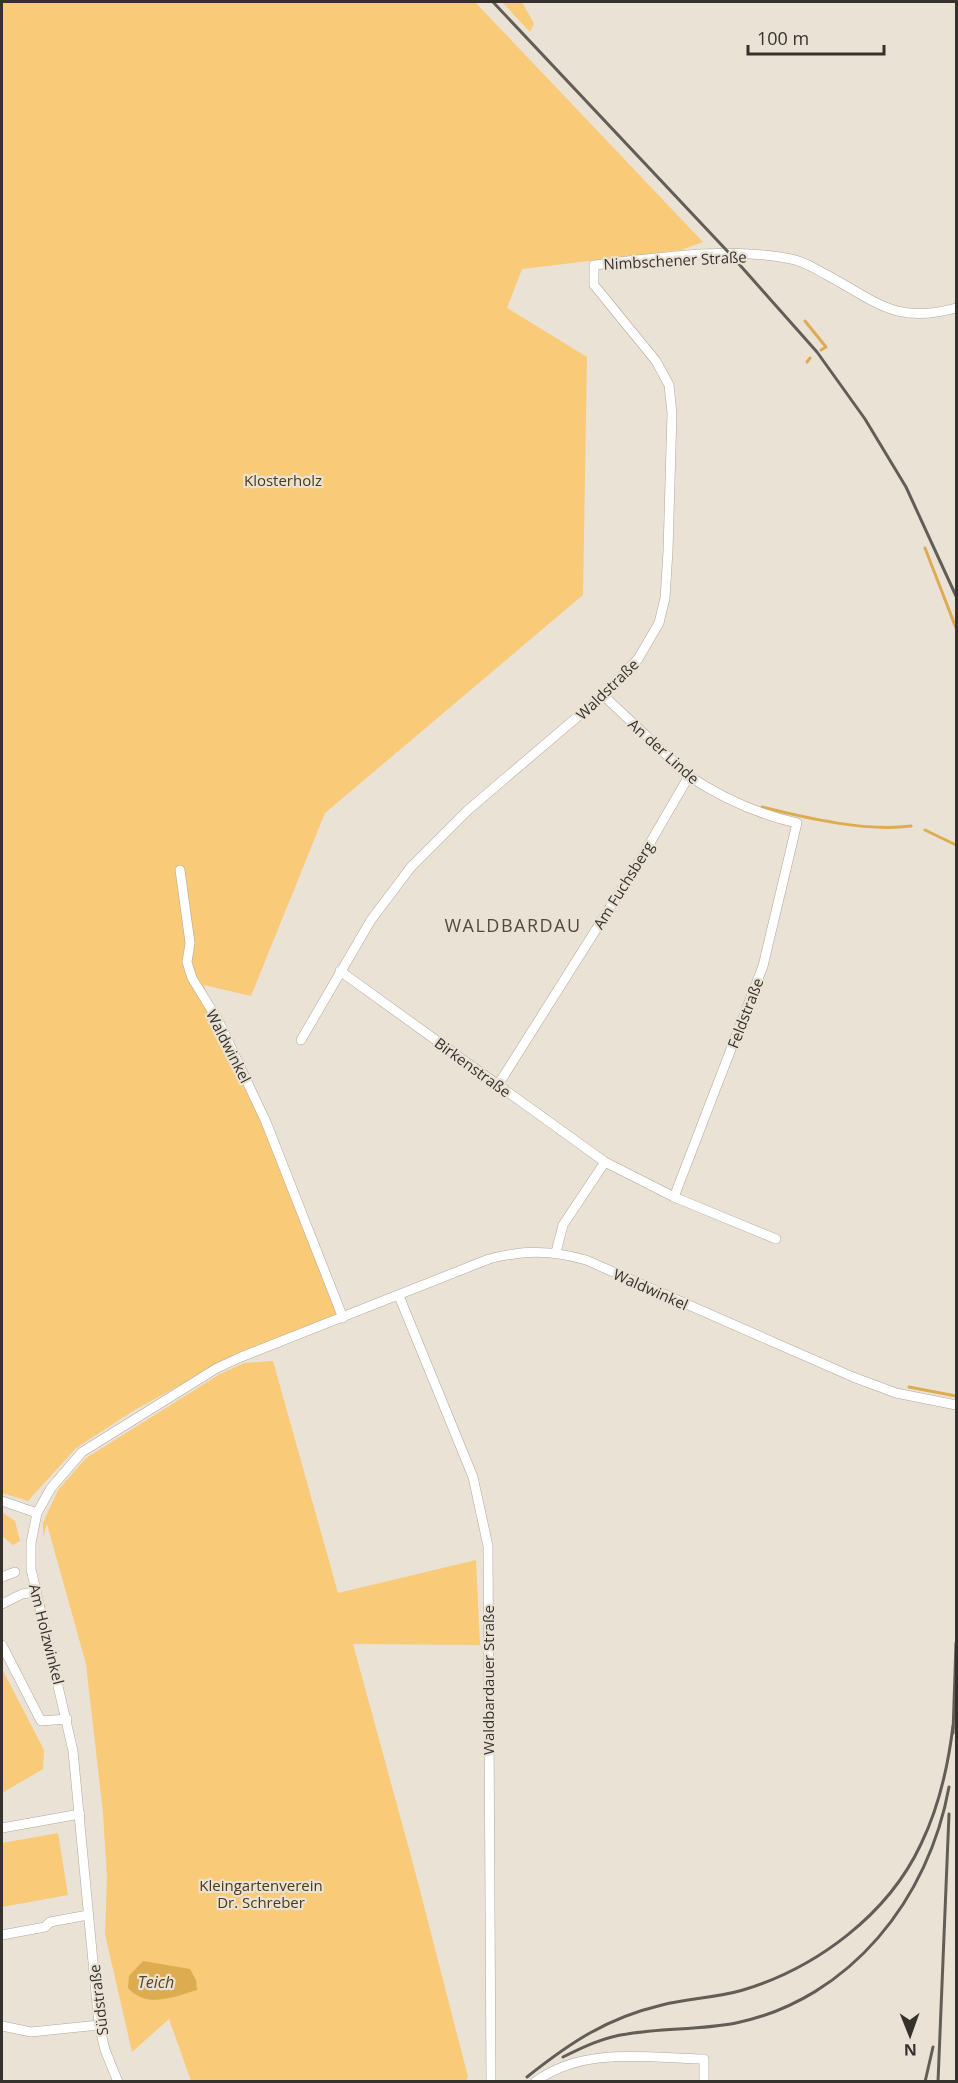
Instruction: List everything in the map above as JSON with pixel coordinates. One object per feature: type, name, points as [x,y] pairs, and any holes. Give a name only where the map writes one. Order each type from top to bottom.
[{"type":"street","name":"Nimbschener Straße","points":[[594,265],[731,255],[793,259],[894,312],[921,315],[957,308]]},
{"type":"street","name":"Waldstraße","points":[[301,1040],[371,920],[426,850],[468,810],[603,695],[646,648],[663,610],[667,572],[672,407],[664,373],[594,285],[594,265]]},
{"type":"street","name":"An der Linde","points":[[603,695],[689,776],[738,804],[796,823]]},
{"type":"street","name":"Am Fuchsberg","points":[[498,1085],[643,855],[689,776]]},
{"type":"street","name":"Feldstraße","points":[[674,1197],[763,966],[796,823]]},
{"type":"street","name":"Waldwinkel","points":[[180,870],[190,943],[187,962],[192,978],[219,1022],[266,1122],[343,1318]]},
{"type":"street","name":"Birkenstraße","points":[[340,971],[605,1162],[674,1197],[776,1239]]},
{"type":"street","points":[[556,1252],[563,1225],[605,1162]]},
{"type":"street","name":"Waldwinkel","points":[[37,1513],[66,1468],[82,1452],[217,1368],[489,1259],[516,1252],[556,1252],[586,1260],[853,1377],[896,1393],[957,1405]]},
{"type":"street","name":"Waldbardauer Straße","points":[[399,1296],[473,1477],[488,1546],[491,2082]]},
{"type":"street","points":[[2,1502],[37,1513]]},
{"type":"street","name":"Am Holzwinkel","points":[[37,1513],[31,1558],[35,1592],[67,1719],[80,1814],[88,1915]]},
{"type":"street","points":[[2,1577],[15,1572]]},
{"type":"street","points":[[2,1604],[22,1594],[35,1592]]},
{"type":"street","points":[[2,1645],[41,1721],[67,1719]]},
{"type":"street","points":[[2,1828],[80,1814]]},
{"type":"street","points":[[2,1935],[45,1927],[50,1922],[88,1915]]},
{"type":"street","name":"Südstraße","points":[[88,1915],[99,2025],[105,2050],[118,2082]]},
{"type":"street","points":[[2,2026],[31,2032],[99,2025]]},
{"type":"street","points":[[535,2082],[578,2060],[639,2058],[704,2059],[704,2082]]},
{"type":"green space","name":"Klosterholz","points":[[2,2],[475,2],[703,242],[681,250],[522,269],[507,308],[587,357],[583,595],[325,813],[251,996],[204,985],[215,1020],[241,1070],[338,1314],[238,1353],[133,1411],[76,1448],[28,1501],[2,1493]]},
{"type":"green space","points":[[502,2],[522,2],[534,24],[530,32]]},
{"type":"green space","name":"Kleingartenverein Dr. Schreber","points":[[273,1361],[338,1593],[476,1560],[480,1645],[353,1644],[415,1871],[468,2077],[466,2081],[191,2081],[169,2019],[132,2052],[105,1934],[107,1878],[103,1813],[86,1664],[47,1524],[43,1537],[43,1523],[58,1490],[86,1458],[220,1374],[244,1363]]},
{"type":"green space","points":[[2,1512],[15,1521],[20,1541],[13,1545],[2,1536]]},
{"type":"green space","points":[[2,1669],[44,1750],[43,1769],[2,1793]]},
{"type":"green space","points":[[58,1833],[68,1895],[2,1907],[2,1843]]},
{"type":"water","name":"Teich","points":[[143,1961],[190,1969],[196,1980],[197,1990],[161,2000],[143,1998],[135,1994],[128,1988],[129,1976]]},
{"type":"waterway","points":[[805,321],[826,347],[821,350]]},
{"type":"waterway","points":[[807,362],[810,358]]},
{"type":"waterway","points":[[925,548],[956,628]]},
{"type":"waterway","points":[[762,807],[856,826],[911,826]]},
{"type":"waterway","points":[[925,830],[956,845]]},
{"type":"waterway","points":[[909,1387],[956,1396]]},
{"type":"railway","points":[[493,2],[731,255],[817,352],[865,419],[906,487],[956,596]]},
{"type":"railway","points":[[953,1733],[956,1643]]},
{"type":"railway","points":[[527,2077],[575,2042],[607,2024],[642,2010],[733,1993],[770,1980],[823,1953],[847,1935],[890,1894],[907,1870],[921,1844],[942,1786],[953,1726]]},
{"type":"railway","points":[[563,2057],[618,2035],[736,2023],[777,2011],[815,1992],[849,1967],[878,1938],[903,1904],[923,1867],[939,1828],[949,1787]]},
{"type":"railway","points":[[938,2082],[949,1814]]},
{"type":"railway","points":[[925,2082],[933,2047]]},
{"type":"district","name":"WALDBARDAU","points":[[513,925]]}]
